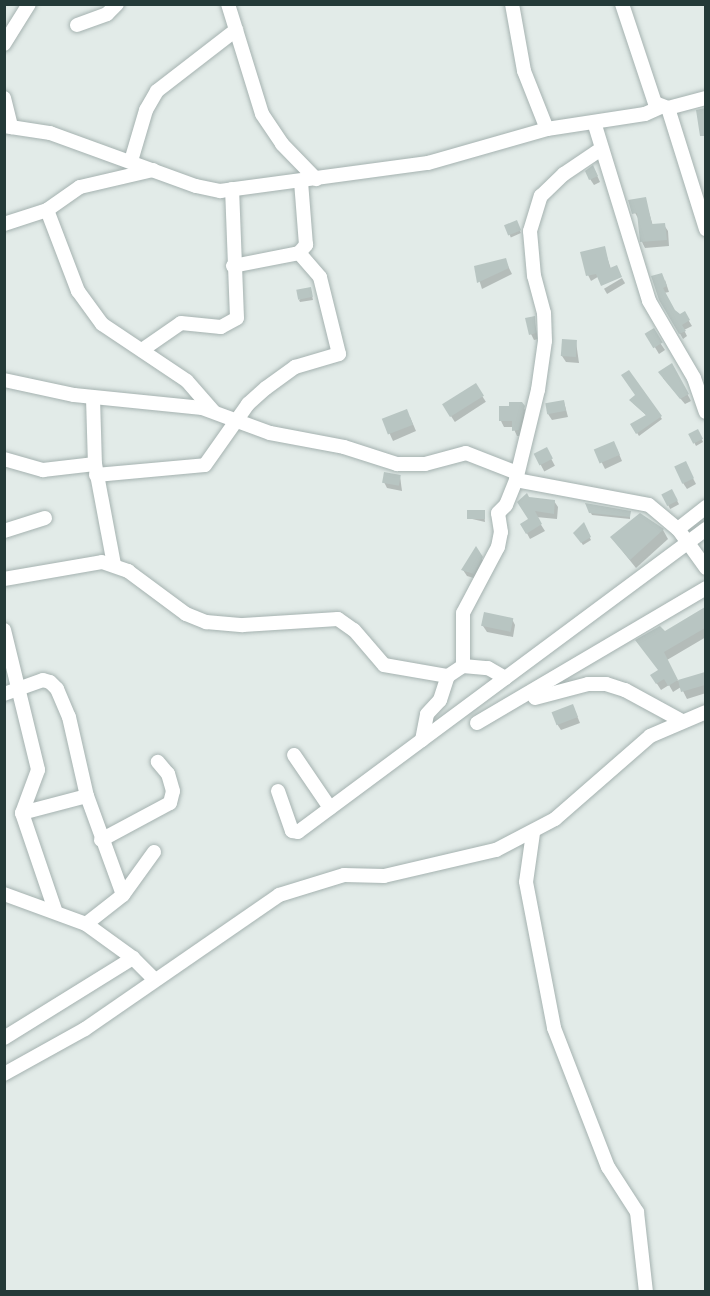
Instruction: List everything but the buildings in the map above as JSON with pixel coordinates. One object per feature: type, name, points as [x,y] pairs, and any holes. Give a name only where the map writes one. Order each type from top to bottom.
[{"type":"street","points":[[4,44],[29,4]]},
{"type":"street","points":[[77,25],[106,14],[117,4]]},
{"type":"street","points":[[228,4],[262,114],[282,144],[316,179]]},
{"type":"street","points":[[512,4],[524,71],[547,129]]},
{"type":"street","points":[[622,4],[651,97],[705,229]]},
{"type":"street","points":[[131,161],[146,110],[157,91],[236,30]]},
{"type":"street","points":[[4,98],[8,127],[50,133],[208,190],[301,181],[428,164],[547,129],[657,110],[705,98]]},
{"type":"street","points":[[594,122],[649,302],[694,378],[705,412]]},
{"type":"street","points":[[463,666],[463,613],[498,547],[501,532],[498,513],[506,505],[516,477],[538,390],[545,341],[530,231],[541,196],[564,174],[601,149]]},
{"type":"street","points":[[4,224],[47,210],[80,187],[153,170]]},
{"type":"street","points":[[233,266],[299,253],[306,245],[308,229],[301,181]]},
{"type":"street","points":[[142,350],[181,323],[231,324],[239,306],[233,266],[232,189]]},
{"type":"street","points":[[47,210],[68,271],[89,308],[112,334],[142,350],[187,381],[213,411]]},
{"type":"street","points":[[4,459],[44,470],[205,465],[248,404],[295,367],[339,354],[320,277],[299,253]]},
{"type":"street","points":[[5,383],[93,398],[162,401],[213,411],[237,422],[397,464],[425,464],[466,453],[516,477],[638,500],[660,512],[678,529],[705,568]]},
{"type":"street","points":[[93,398],[95,470],[114,565]]},
{"type":"street","points":[[678,529],[705,507]]},
{"type":"street","points":[[4,531],[45,518]]},
{"type":"street","points":[[278,791],[292,831],[298,832],[520,669],[705,529]]},
{"type":"street","points":[[4,579],[87,561],[114,565],[144,581],[186,614],[206,622],[243,625],[338,619],[354,630],[384,665],[448,676]]},
{"type":"street","points":[[477,723],[532,693],[705,588]]},
{"type":"street","points":[[4,630],[10,691],[38,770],[22,813],[55,910]]},
{"type":"street","points":[[422,740],[427,714],[440,700],[448,676],[463,666],[488,668],[505,678]]},
{"type":"street","points":[[520,669],[532,693]]},
{"type":"street","points":[[10,691],[43,680],[57,689],[69,717],[87,796],[101,840],[123,895]]},
{"type":"street","points":[[532,693],[588,684],[606,684],[625,690],[681,720]]},
{"type":"street","points":[[4,1074],[85,1029],[279,895],[311,882],[344,875],[384,876],[496,850],[533,833],[555,819],[650,736],[681,720],[705,712]]},
{"type":"street","points":[[294,755],[330,808]]},
{"type":"street","points":[[101,840],[170,803],[172,791],[168,774],[158,762]]},
{"type":"street","points":[[22,813],[87,796]]},
{"type":"street","points":[[533,833],[526,882],[554,1028],[608,1167],[637,1212],[645,1292]]},
{"type":"street","points":[[86,924],[123,895],[154,852]]},
{"type":"street","points":[[4,894],[55,910],[86,924],[133,958],[154,980]]},
{"type":"street","points":[[4,1038],[133,958]]}]
